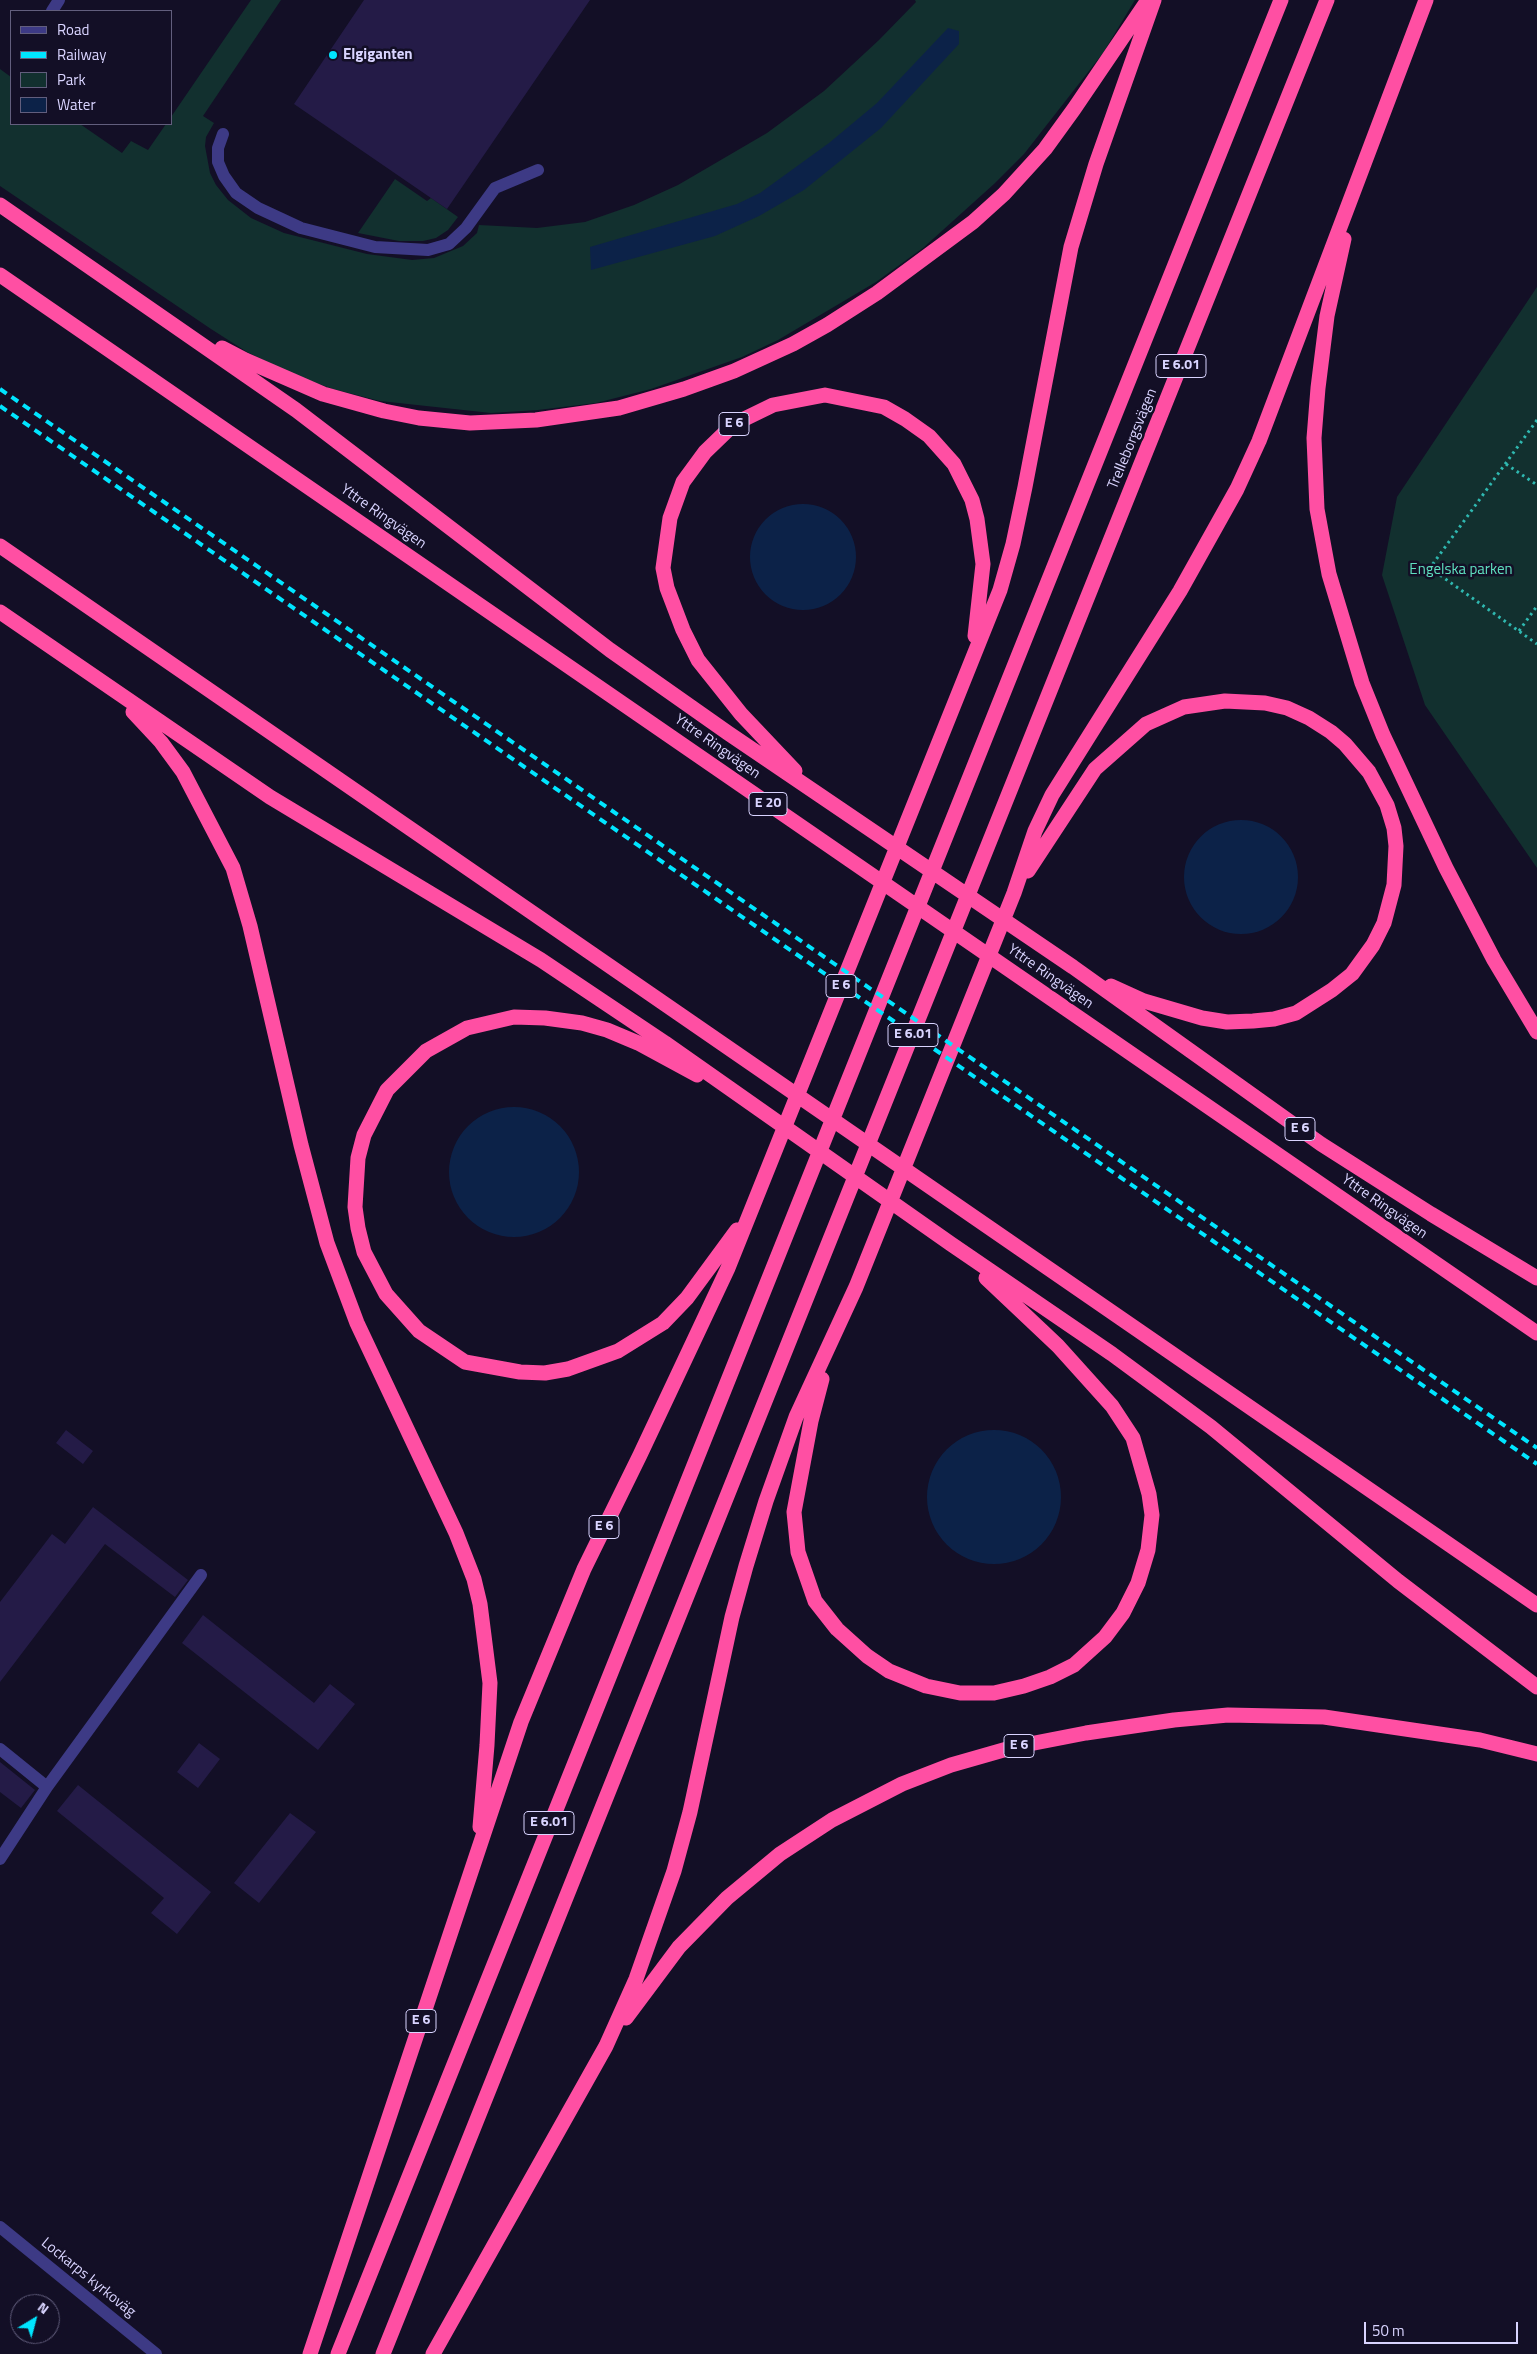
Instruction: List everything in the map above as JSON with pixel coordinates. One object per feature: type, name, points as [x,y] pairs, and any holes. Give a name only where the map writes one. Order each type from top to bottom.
[{"type":"highway","points":[[148,307],[245,360],[323,394],[384,411],[419,418],[470,423],[536,420],[592,413],[651,400],[757,360],[827,325],[877,293],[973,222],[1004,194],[1045,149],[1148,0]]},
{"type":"highway","points":[[973,652],[1000,590],[1013,544],[1070,247],[1096,164],[1154,0]]},
{"type":"highway","name":"Trelleborgsvägen","points":[[338,2354],[1225,135],[1281,0]]},
{"type":"highway","name":"Trelleborgsvägen","points":[[383,2354],[1327,0]]},
{"type":"highway","points":[[606,2046],[636,1979],[674,1871],[690,1812],[732,1617],[766,1501],[796,1417],[833,1341],[856,1287],[1014,893],[1041,834],[1052,795],[1180,591],[1237,489],[1259,441],[1426,0]]},
{"type":"highway","points":[[1355,186],[1327,316],[1316,413],[1314,446],[1317,508],[1329,574],[1362,683],[1383,735],[1446,868],[1494,960],[1537,1032]]},
{"type":"highway","points":[[0,206],[296,410],[610,650],[815,793]]},
{"type":"highway","name":"Yttre Ringvägen","points":[[0,275],[1537,1333]]},
{"type":"highway","name":"E 6","points":[[310,2354],[521,1722],[584,1570],[681,1371],[728,1268],[751,1212],[931,760],[973,652],[984,564],[977,519],[972,500],[954,464],[929,436],[905,418],[884,407],[825,395],[773,405],[734,424],[694,465],[683,482],[674,502],[663,568],[667,588],[683,630],[698,660],[741,714],[815,793],[1073,967],[1321,1144],[1430,1214],[1537,1278]]},
{"type":"highway","points":[[0,546],[1537,1604]]},
{"type":"highway","points":[[0,612],[270,797],[541,960],[665,1043],[951,1244],[1112,1354],[1212,1427],[1398,1581],[1537,1687]]},
{"type":"highway","points":[[83,669],[144,721],[161,742],[187,780],[234,868],[250,926],[301,1145],[327,1243],[357,1323],[456,1533],[474,1578],[480,1604],[490,1683],[478,1851]]},
{"type":"highway","points":[[1041,834],[1095,769],[1146,724],[1184,708],[1225,701],[1265,703],[1287,708],[1310,718],[1331,732],[1369,772],[1386,805],[1394,828],[1394,885],[1384,923],[1373,945],[1352,974],[1332,990],[1296,1012],[1274,1019],[1253,1021],[1227,1022],[1202,1018],[1144,1001],[1073,967]]},
{"type":"highway","points":[[751,1104],[638,1044],[607,1030],[582,1023],[545,1018],[514,1017],[494,1021],[468,1028],[426,1051],[387,1090],[364,1135],[358,1158],[355,1207],[364,1252],[375,1274],[386,1294],[418,1331],[465,1362],[512,1371],[545,1373],[568,1369],[618,1351],[663,1323],[687,1298],[751,1212]]},
{"type":"highway","points":[[833,1341],[810,1421],[794,1512],[798,1552],[815,1601],[837,1629],[867,1656],[889,1671],[926,1686],[960,1693],[994,1693],[1050,1677],[1074,1665],[1105,1637],[1123,1613],[1138,1583],[1148,1550],[1152,1515],[1142,1465],[1133,1438],[1112,1406],[1086,1375],[951,1244]]},
{"type":"highway","name":"E 6","points":[[433,2354],[606,2046],[679,1947],[727,1898],[780,1854],[840,1816],[902,1784],[952,1765],[1014,1747],[1086,1733],[1174,1720],[1228,1715],[1324,1717],[1480,1740],[1537,1754]]},
{"type":"street","points":[[223,134],[218,148],[218,162],[224,176],[236,193],[258,208],[301,228],[375,247],[428,250],[449,244],[466,228],[495,188],[538,170]]},
{"type":"street","points":[[0,1859],[47,1787],[201,1575]]},
{"type":"street","points":[[0,1748],[47,1787]]},
{"type":"street","name":"Lockarps kyrkoväg","points":[[0,2227],[156,2354]]},
{"type":"path","points":[[1537,420],[1430,568],[1537,644]]},
{"type":"path","points":[[1506,464],[1537,485]]},
{"type":"path","points":[[1518,631],[1537,606]]},
{"type":"green space","points":[[251,0],[281,0],[203,116],[214,123],[206,137],[205,146],[210,173],[216,185],[228,200],[251,218],[284,233],[367,254],[412,260],[434,258],[463,246],[477,233],[479,225],[537,228],[585,222],[634,205],[678,185],[767,133],[824,91],[879,40],[916,2],[915,0],[1135,0],[1103,53],[1024,154],[994,184],[923,248],[876,282],[778,340],[742,357],[651,389],[596,403],[538,410],[491,413],[380,401],[333,389],[297,376],[247,352],[211,329],[0,186],[0,69],[10,76],[10,125],[81,125],[122,153],[131,141],[148,150],[165,125],[172,125],[172,116]]},
{"type":"green space","points":[[395,179],[427,201],[431,198],[458,217],[448,230],[436,238],[423,241],[399,241],[358,233]]},
{"type":"green space","name":"Engelska parken","points":[[1537,287],[1537,868],[1425,705],[1382,575],[1397,497]]},
{"type":"water","points":[[948,28],[959,31],[959,44],[881,128],[804,190],[759,216],[715,236],[591,270],[590,247],[737,204],[760,193],[829,143],[877,103]]},
{"type":"water","points":[[803,504],[823,508],[841,519],[852,537],[856,557],[852,577],[841,595],[823,606],[803,610],[783,606],[765,595],[754,577],[750,557],[754,537],[765,519],[783,508]]},
{"type":"water","points":[[1241,820],[1263,825],[1281,837],[1293,855],[1298,877],[1293,899],[1281,917],[1263,929],[1241,934],[1219,929],[1201,917],[1189,899],[1184,877],[1189,855],[1201,837],[1219,825]]},
{"type":"water","points":[[514,1107],[539,1112],[560,1126],[574,1147],[579,1172],[574,1197],[560,1218],[539,1232],[514,1237],[489,1232],[468,1218],[454,1197],[449,1172],[454,1147],[468,1126],[489,1112]]},
{"type":"water","points":[[994,1430],[1020,1435],[1042,1449],[1056,1471],[1061,1497],[1056,1523],[1042,1545],[1020,1559],[994,1564],[968,1559],[946,1545],[932,1523],[927,1497],[932,1471],[946,1449],[968,1435]]},
{"type":"building","points":[[364,0],[590,0],[447,209],[294,104]]},
{"type":"building","points":[[66,1430],[93,1451],[83,1464],[56,1443]]},
{"type":"building","points":[[93,1507],[188,1580],[175,1597],[105,1544],[0,1682],[0,1602],[52,1534],[65,1544]]},
{"type":"building","points":[[203,1615],[314,1703],[330,1684],[355,1704],[318,1750],[182,1643]]},
{"type":"building","points":[[199,1743],[220,1759],[198,1788],[177,1772]]},
{"type":"building","points":[[0,1762],[35,1790],[21,1808],[0,1792]]},
{"type":"building","points":[[78,1785],[211,1892],[177,1934],[151,1913],[164,1898],[57,1811]]},
{"type":"building","points":[[290,1813],[316,1832],[259,1903],[234,1883]]},
{"type":"railway","points":[[0,389],[1537,1448]]},
{"type":"railway","points":[[0,406],[1537,1464]]},
{"type":"place","name":"Elgiganten","points":[[333,55]]}]
